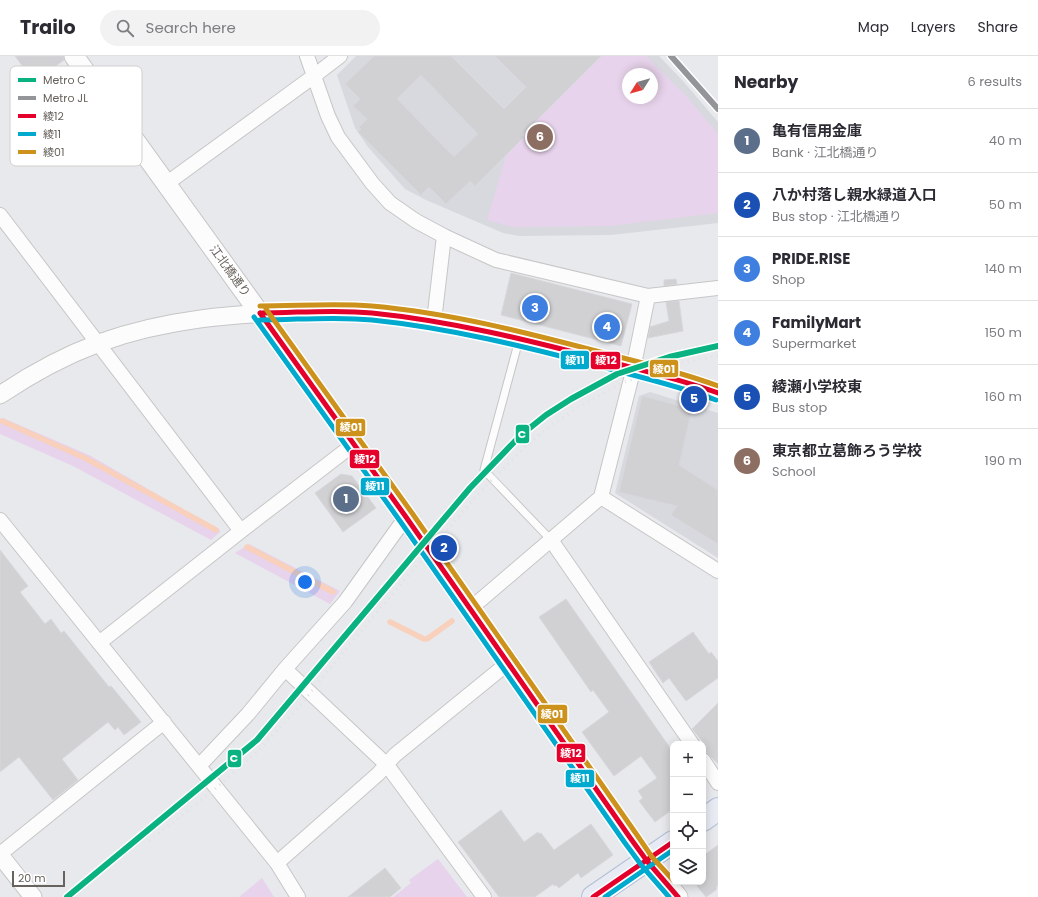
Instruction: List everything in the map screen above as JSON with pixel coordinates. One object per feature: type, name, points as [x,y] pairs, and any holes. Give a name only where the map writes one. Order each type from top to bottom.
[{"type":"main road","name":"江北橋通り","points":[[74,56],[81,66]]},
{"type":"main road","name":"江北橋通り","points":[[142,151],[406,517],[647,861],[678,897]]},
{"type":"main road","points":[[706,818],[718,809]]},
{"type":"main road","points":[[592,897],[670,844]]},
{"type":"street","points":[[307,56],[328,116],[338,137],[372,183],[390,203],[416,221],[444,236],[496,260],[648,296],[718,288]]},
{"type":"street","points":[[166,184],[340,56]]},
{"type":"street","points":[[0,215],[241,530]]},
{"type":"street","points":[[434,321],[444,236]]},
{"type":"street","points":[[470,609],[601,497],[634,368],[648,296]]},
{"type":"street","points":[[0,395],[41,369],[98,343],[125,334],[195,320],[260,313],[364,313],[434,321],[466,327],[634,368],[697,385],[718,393]]},
{"type":"street","points":[[100,643],[241,530],[354,444]]},
{"type":"street","points":[[601,497],[718,571]]},
{"type":"street","points":[[199,766],[248,714],[285,669],[345,602],[406,517]]},
{"type":"street","points":[[0,520],[277,863],[298,897]]},
{"type":"street","points":[[551,540],[690,741]]},
{"type":"street","points":[[277,863],[378,774],[395,755],[508,663]]},
{"type":"street","points":[[285,669],[387,765],[484,897]]},
{"type":"street","points":[[33,897],[0,855],[164,722]]},
{"type":"street","points":[[706,765],[718,783]]},
{"type":"lane","points":[[519,340],[484,470],[551,540]]},
{"type":"shaded area","points":[[356,56],[659,56],[683,81],[718,122],[718,223],[611,235],[519,236],[503,233],[426,200],[405,189],[368,147],[355,128],[337,75]]},
{"type":"shaded area","points":[[602,56],[646,56],[658,68],[687,97],[718,134],[718,213],[610,226],[512,227],[487,220],[508,149]]},
{"type":"shaded area","points":[[650,392],[718,413],[718,558],[615,493],[639,396]]},
{"type":"shaded area","points":[[3,418],[89,455],[221,531],[211,540],[73,466],[0,434],[0,420]]},
{"type":"shaded area","points":[[249,544],[340,591],[330,604],[235,553]]},
{"type":"shaded area","points":[[438,859],[467,897],[393,897],[411,883],[409,880]]},
{"type":"shaded area","points":[[262,878],[274,897],[239,897]]},
{"type":"building","points":[[15,56],[63,56],[64,60],[56,66],[22,66]]},
{"type":"building","points":[[374,56],[451,56],[504,109],[526,87],[495,56],[601,56],[522,135],[524,137],[475,186],[470,181],[446,204],[429,187],[421,195],[358,132],[361,129],[359,127],[367,119],[353,106],[360,99],[345,84]],"holes":[[[421,75],[478,134],[454,157],[397,99]]]},
{"type":"building","points":[[511,273],[632,304],[621,346],[501,315]]},
{"type":"building","points":[[676,279],[677,284],[664,286],[664,280]]},
{"type":"building","points":[[679,301],[683,331],[648,338],[650,327],[669,321],[666,302]]},
{"type":"building","points":[[642,396],[692,409],[679,465],[718,490],[718,544],[671,515],[677,506],[619,492]]},
{"type":"building","points":[[341,474],[352,476],[376,508],[343,532],[315,493]]},
{"type":"building","points":[[0,550],[28,586],[20,592],[45,624],[51,619],[61,633],[64,631],[109,687],[111,686],[141,722],[124,735],[118,727],[115,730],[108,722],[62,759],[78,780],[53,800],[19,757],[0,772]]},
{"type":"building","points":[[566,599],[670,748],[670,811],[655,822],[639,801],[643,798],[638,791],[657,778],[641,756],[614,776],[582,732],[609,712],[593,690],[591,692],[539,617]]},
{"type":"building","points":[[693,632],[709,654],[711,652],[718,661],[718,678],[686,701],[669,678],[663,683],[649,662]]},
{"type":"building","points":[[718,703],[718,764],[706,752],[706,741],[702,741],[692,729]]},
{"type":"building","points":[[501,810],[524,842],[538,832],[539,834],[541,833],[554,850],[591,824],[613,855],[581,878],[578,873],[559,888],[553,884],[535,897],[499,897],[458,842]]},
{"type":"building","points":[[718,845],[718,883],[716,890],[706,897],[697,886],[706,885],[706,854]]},
{"type":"building","points":[[385,868],[401,888],[390,897],[348,897]]},
{"type":"waterway","points":[[2,421],[85,458],[216,530]]},
{"type":"waterway","points":[[247,547],[333,592]]},
{"type":"waterway","points":[[390,622],[424,639],[427,639],[452,621]]},
{"type":"railway","points":[[149,841],[214,790],[259,750],[298,708],[350,644],[477,495],[528,444],[553,424],[577,408],[622,383],[672,365],[718,356]]},
{"type":"metro line","name":"JL","points":[[671,56],[718,109]]},
{"type":"metro line","name":"C","points":[[67,897],[257,740],[470,488],[521,435],[546,415],[571,399],[617,374],[669,357],[718,346]]},
{"type":"transit line","name":"綾01","points":[[260,306],[358,305],[431,313],[547,338],[690,376],[718,386]]},
{"type":"transit line","name":"綾01","points":[[266,309],[412,513],[652,857],[670,877]]},
{"type":"transit line","name":"綾12","points":[[260,313],[330,311],[358,312],[402,316],[460,326],[547,345],[676,379],[718,393]]},
{"type":"transit line","name":"綾12","points":[[260,313],[406,517],[631,839],[647,861],[678,897]]},
{"type":"transit line","name":"綾11","points":[[254,317],[400,521],[625,843],[642,866],[669,897]]},
{"type":"transit line","name":"綾11","points":[[260,320],[330,318],[358,319],[401,323],[459,333],[545,352],[688,390],[716,400]]},
{"type":"transit line","name":"綾12","points":[[593,897],[670,844]]},
{"type":"transit line","name":"綾11","points":[[605,897],[670,852]]},
{"type":"place","name":"東京都立葛飾ろう学校","points":[[540,137]]},
{"type":"place","name":"PRIDE.RISE","points":[[535,308]]},
{"type":"place","name":"FamilyMart","points":[[607,327]]},
{"type":"place","name":"綾瀬小学校東","points":[[694,399]]},
{"type":"place","name":"亀有信用金庫","points":[[346,499]]},
{"type":"place","name":"八か村落し親水緑道入口","points":[[444,548]]}]
